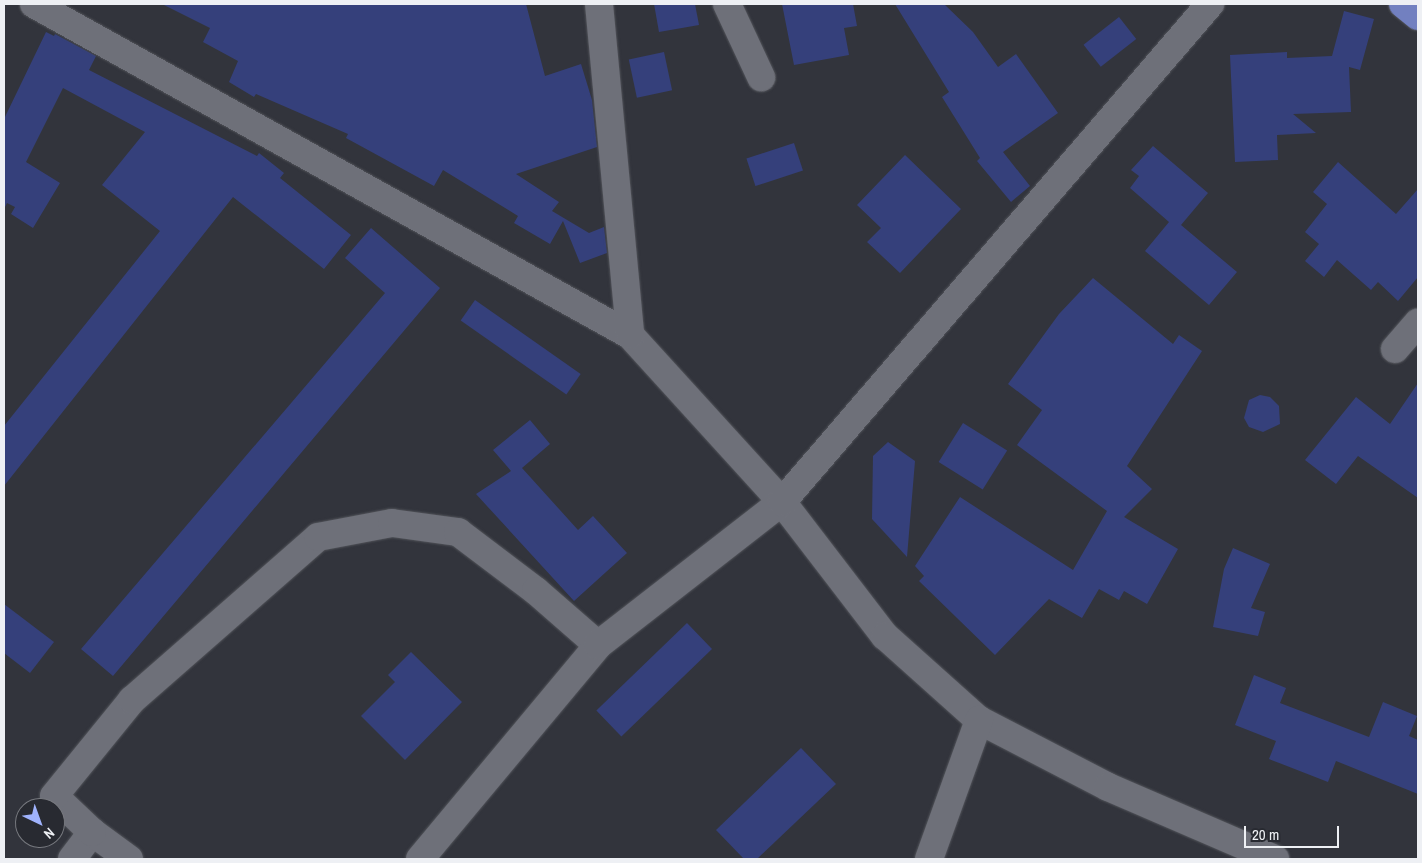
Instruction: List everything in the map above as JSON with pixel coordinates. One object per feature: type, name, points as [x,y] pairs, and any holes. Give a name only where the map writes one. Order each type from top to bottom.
[{"type":"main road","points":[[1403,4],[1418,16]]},
{"type":"street","points":[[34,4],[630,335],[782,502],[885,636],[979,720],[1108,787],[1275,859]]},
{"type":"street","points":[[599,4],[630,335]]},
{"type":"street","points":[[727,4],[761,77]]},
{"type":"street","points":[[420,859],[598,645],[782,502],[1210,4]]},
{"type":"street","points":[[1395,349],[1418,323]]},
{"type":"street","points":[[129,859],[92,832],[54,796],[132,700],[318,537],[392,523],[458,532],[536,591],[598,645]]},
{"type":"street","points":[[929,859],[979,720]]},
{"type":"street","points":[[72,859],[92,832]]},
{"type":"building","points":[[162,4],[526,4],[545,76],[581,64],[592,100],[597,147],[516,174],[559,202],[552,211],[589,233],[604,227],[607,253],[580,263],[563,221],[550,244],[514,223],[518,216],[443,170],[434,186],[346,138],[348,134],[256,94],[254,97],[229,82],[238,61],[203,42],[210,28]]},
{"type":"building","points":[[654,4],[695,4],[699,25],[659,32]]},
{"type":"building","points":[[782,4],[853,4],[857,26],[844,28],[849,55],[794,65]]},
{"type":"building","points":[[895,4],[944,4],[973,32],[998,67],[1016,54],[1058,113],[1003,152],[1030,186],[1011,202],[977,161],[980,158],[942,97],[949,92]]},
{"type":"building","points":[[1344,11],[1374,19],[1360,70],[1349,67],[1351,112],[1293,114],[1316,133],[1277,135],[1278,160],[1235,162],[1230,55],[1287,52],[1287,58],[1332,56]]},
{"type":"building","points":[[1119,17],[1136,39],[1101,67],[1084,45]]},
{"type":"building","points":[[46,32],[54,36],[55,34],[96,56],[89,70],[257,156],[259,153],[284,173],[280,178],[351,235],[324,269],[233,197],[4,486],[4,426],[160,231],[102,185],[145,132],[63,88],[26,162],[60,183],[33,228],[11,214],[15,207],[7,203],[4,209],[4,119]]},
{"type":"building","points":[[664,52],[672,90],[637,98],[629,59]]},
{"type":"building","points":[[794,143],[803,171],[755,186],[746,158]]},
{"type":"building","points":[[1153,146],[1208,193],[1181,225],[1237,272],[1209,305],[1145,251],[1169,222],[1130,188],[1139,176],[1131,170]]},
{"type":"building","points":[[905,155],[961,209],[900,273],[867,242],[881,228],[857,205]]},
{"type":"building","points":[[1338,162],[1396,214],[1418,189],[1418,277],[1398,301],[1378,282],[1371,290],[1337,260],[1324,277],[1305,261],[1319,244],[1305,232],[1327,204],[1313,192]]},
{"type":"building","points":[[371,228],[440,288],[113,676],[81,649],[385,293],[345,258]]},
{"type":"building","points":[[1093,278],[1173,344],[1179,335],[1202,351],[1127,466],[1152,489],[1124,517],[1178,549],[1147,604],[1124,591],[1119,600],[1099,589],[1082,618],[1049,599],[995,655],[919,581],[924,576],[915,566],[960,497],[1073,570],[1107,511],[1017,445],[1042,410],[1008,384],[1059,314]]},
{"type":"building","points":[[475,300],[581,374],[566,394],[461,320]]},
{"type":"building","points":[[1418,383],[1418,498],[1358,456],[1336,484],[1305,460],[1356,397],[1390,424]]},
{"type":"building","points":[[1260,395],[1270,397],[1279,406],[1280,424],[1263,432],[1249,427],[1244,418],[1249,400]]},
{"type":"building","points":[[530,420],[550,444],[522,468],[578,530],[593,516],[627,553],[574,601],[476,494],[511,471],[493,450]]},
{"type":"building","points":[[963,423],[1007,451],[983,490],[939,462]]},
{"type":"building","points":[[888,442],[915,461],[907,557],[872,519],[873,456]]},
{"type":"building","points":[[1233,548],[1270,564],[1251,608],[1265,612],[1258,636],[1213,627],[1224,569]]},
{"type":"building","points":[[4,604],[54,642],[30,673],[4,653]]},
{"type":"building","points":[[687,623],[712,649],[621,736],[596,711]]},
{"type":"building","points":[[411,652],[462,702],[405,760],[361,716],[395,682],[388,675]]},
{"type":"building","points":[[1254,675],[1286,688],[1280,703],[1369,737],[1383,702],[1417,716],[1409,736],[1418,740],[1418,794],[1336,761],[1328,782],[1269,759],[1276,741],[1235,725]]},
{"type":"building","points":[[801,748],[836,784],[757,859],[744,859],[716,830]]}]
